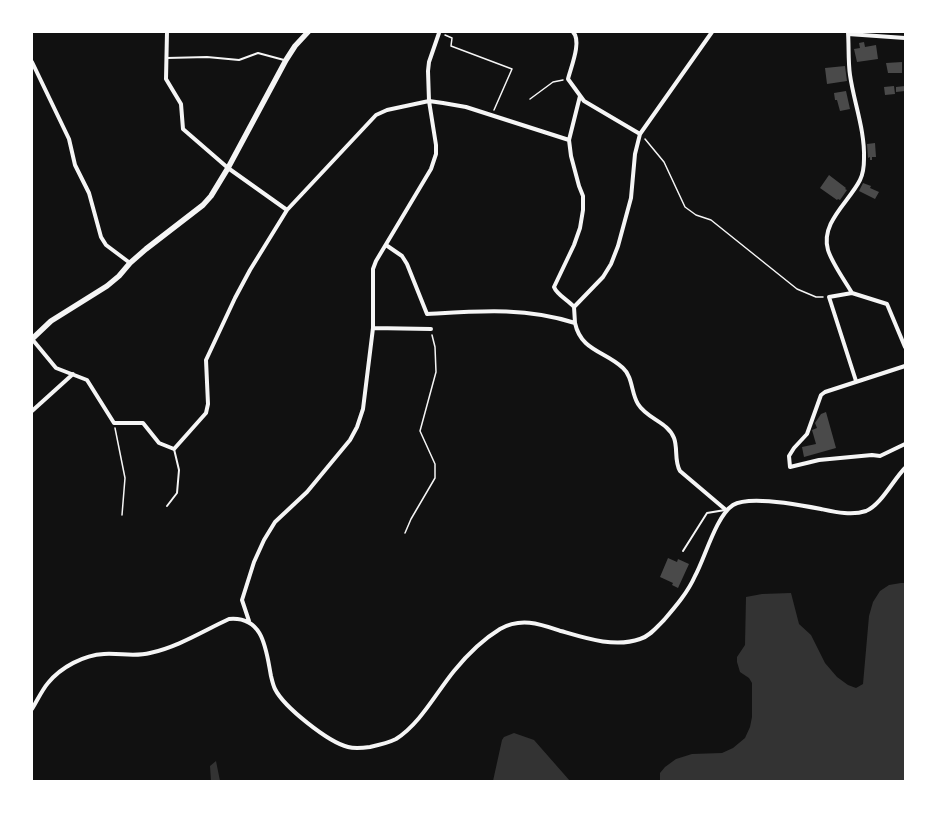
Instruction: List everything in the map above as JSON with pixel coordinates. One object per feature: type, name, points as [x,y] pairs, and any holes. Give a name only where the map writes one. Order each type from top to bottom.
[{"type":"street","points":[[167,32],[166,79],[181,104],[183,129],[228,168],[287,210]]},
{"type":"street","points":[[308,32],[295,46],[286,60],[228,168],[211,196],[203,205],[130,262],[119,276],[107,286],[65,311],[51,321],[32,339],[56,368],[87,380],[114,422],[143,423],[160,443],[174,449],[206,414],[208,404],[206,360],[250,270],[287,210],[376,115],[387,110],[429,102],[443,102],[466,107],[569,140]]},
{"type":"street","points":[[439,32],[429,62],[428,71],[429,102],[436,145],[434,161],[376,261],[373,269],[373,328],[363,409],[358,427],[350,440],[307,492],[275,522],[264,540],[254,562],[242,600],[249,621],[258,630],[265,648],[274,688],[284,702],[309,724],[335,742],[348,747],[360,748],[394,740],[406,732],[467,656],[500,629],[512,623],[525,622],[542,624],[611,643],[628,642],[641,639],[653,632],[675,607],[689,587],[695,577],[718,524],[726,510],[735,503],[748,500],[803,506],[839,512],[854,513],[865,511],[874,506],[905,468]]},
{"type":"street","points":[[573,32],[577,43],[568,79],[584,101],[640,134]]},
{"type":"street","points":[[574,307],[603,276],[611,264],[618,246],[631,198],[636,148],[640,134],[712,32]]},
{"type":"street","points":[[852,293],[828,251],[827,240],[828,230],[834,218],[860,179],[864,166],[864,149],[849,68],[848,33],[905,38]]},
{"type":"street","points":[[32,62],[69,139],[76,165],[89,193],[101,237],[106,245],[130,262]]},
{"type":"street","points":[[580,96],[569,140],[571,156],[583,196],[583,210],[580,228],[574,245],[554,287],[558,294],[568,300],[574,307],[577,334],[588,346],[624,368],[628,374],[638,405],[666,427],[672,434],[677,466],[680,471],[726,510]]},
{"type":"street","points":[[386,245],[402,256],[407,264],[427,314],[517,311],[575,323]]},
{"type":"street","points":[[856,381],[829,297],[852,293],[887,304],[905,347]]},
{"type":"street","points":[[373,328],[431,329]]},
{"type":"street","points":[[905,366],[856,381],[825,392],[821,395],[807,434],[789,456],[790,467],[819,460],[872,455],[880,456],[905,444]]},
{"type":"street","points":[[32,411],[73,374]]},
{"type":"street","points":[[32,709],[48,683],[77,661],[95,655],[104,654],[141,655],[152,653],[172,647],[229,619],[237,618],[249,621]]},
{"type":"lane","points":[[166,58],[207,57],[239,60],[258,53],[286,60]]},
{"type":"lane","points":[[167,506],[177,493],[179,470],[174,449]]},
{"type":"lane","points":[[683,551],[707,513],[726,510]]},
{"type":"path","points":[[439,32],[452,38],[451,46],[512,69],[492,116]]},
{"type":"path","points":[[530,99],[553,82],[568,79]]},
{"type":"path","points":[[640,134],[664,162],[685,207],[696,216],[710,220],[797,289],[816,297],[829,297]]},
{"type":"path","points":[[405,533],[411,519],[435,478],[435,464],[420,431],[436,372],[435,347],[431,329]]},
{"type":"path","points":[[114,422],[125,478],[122,515]]},
{"type":"shaded area","points":[[905,583],[905,781],[660,781],[660,773],[665,767],[676,759],[692,754],[722,753],[733,748],[745,738],[750,727],[752,717],[752,683],[749,678],[740,672],[737,657],[745,645],[746,597],[762,594],[791,593],[799,624],[811,635],[825,663],[837,677],[848,685],[856,688],[863,684],[869,616],[873,602],[880,591],[889,585]]},
{"type":"shaded area","points":[[514,733],[534,740],[570,781],[493,781],[502,740],[504,737]]},
{"type":"shaded area","points":[[216,761],[220,781],[211,781],[210,766]]},
{"type":"building","points":[[864,42],[865,47],[876,45],[878,59],[857,62],[854,49],[860,48],[859,43]]},
{"type":"building","points":[[902,62],[902,73],[888,73],[886,63]]},
{"type":"building","points":[[845,66],[847,81],[827,84],[825,68]]},
{"type":"building","points":[[894,86],[895,94],[885,95],[884,87]]},
{"type":"building","points":[[905,86],[905,91],[896,92],[896,87]]},
{"type":"building","points":[[846,91],[850,109],[840,111],[837,100],[835,100],[834,93]]},
{"type":"building","points":[[875,143],[876,157],[872,157],[872,160],[870,160],[870,157],[868,158],[867,144]]},
{"type":"building","points":[[829,175],[847,190],[840,200],[837,200],[820,188]]},
{"type":"building","points":[[863,183],[871,186],[870,188],[879,192],[875,199],[859,191]]},
{"type":"building","points":[[826,412],[836,448],[804,457],[802,447],[816,444],[812,430],[817,428],[815,423],[821,414]]},
{"type":"building","points":[[668,558],[677,562],[678,559],[689,564],[678,588],[672,585],[673,583],[660,577]]}]
